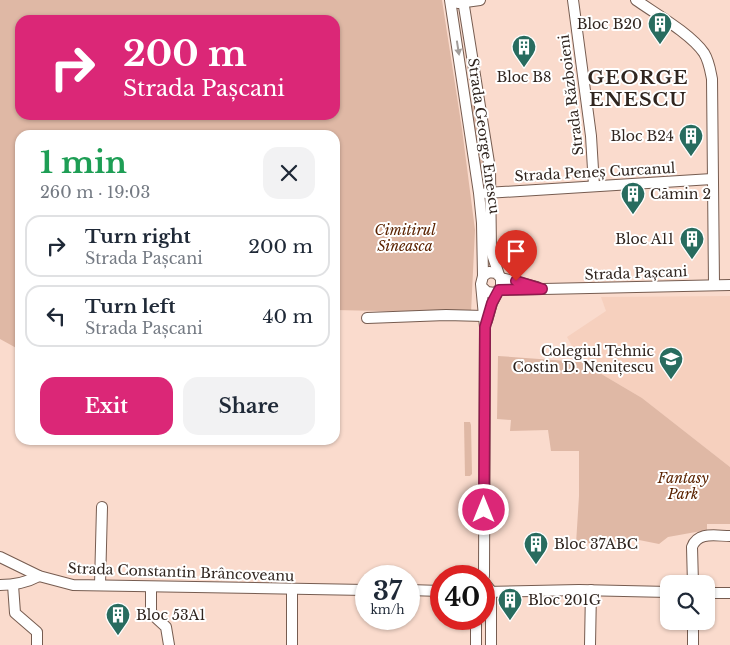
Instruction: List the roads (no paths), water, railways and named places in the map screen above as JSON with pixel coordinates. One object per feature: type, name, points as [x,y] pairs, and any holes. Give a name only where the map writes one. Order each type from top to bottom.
[{"type":"street","points":[[451,2],[480,0]]},
{"type":"street","name":"Strada Războieni","points":[[573,0],[590,136],[594,186]]},
{"type":"street","points":[[636,0],[692,41],[704,53],[710,66],[712,78],[714,284]]},
{"type":"street","name":"Strada George Enescu","points":[[464,1],[488,152],[491,192],[491,251],[500,276]]},
{"type":"street","name":"Strada George Enescu","points":[[451,2],[482,223],[482,282],[485,327],[484,565]]},
{"type":"street","name":"Strada Peneș Curcanul","points":[[479,193],[712,179]]},
{"type":"street","points":[[492,272],[500,276],[502,285],[499,291],[487,292],[482,282],[492,272]]},
{"type":"street","name":"Strada Pașcani","points":[[500,276],[542,289]]},
{"type":"street","name":"Strada Pașcani","points":[[499,291],[730,285]]},
{"type":"street","name":"Strada George Enescu","points":[[485,327],[492,303],[499,291]]},
{"type":"street","points":[[367,318],[446,315],[484,316]]},
{"type":"street","points":[[100,585],[102,507]]},
{"type":"street","points":[[693,575],[692,547],[698,538],[704,536],[730,536]]},
{"type":"street","name":"Strada Constantin Brâncoveanu","points":[[0,557],[39,576],[73,585],[355,590]]},
{"type":"street","points":[[0,585],[13,585],[30,581],[39,576]]},
{"type":"street","points":[[13,585],[15,612],[37,632],[37,645]]},
{"type":"street","points":[[151,586],[151,611],[153,616],[166,627],[169,645]]},
{"type":"street","points":[[292,589],[292,645]]},
{"type":"street","points":[[495,592],[591,590],[660,592]]},
{"type":"street","points":[[590,645],[591,590]]},
{"type":"street","points":[[715,593],[730,593]]},
{"type":"street","points":[[476,630],[476,645]]},
{"type":"street","points":[[490,630],[491,645]]},
{"type":"street","points":[[693,630],[693,645]]},
{"type":"place","name":"Bloc B20","points":[[660,45]]},
{"type":"place","name":"Bloc B8","points":[[524,68]]},
{"type":"place","name":"Bloc B24","points":[[691,157]]},
{"type":"place","name":"Cămin 2","points":[[633,215]]},
{"type":"place","name":"Bloc A11","points":[[692,260]]},
{"type":"place","name":"Colegiul Tehnic Costin D. Nenițescu","points":[[671,380]]},
{"type":"place","name":"Bloc 37ABC","points":[[536,565]]},
{"type":"place","name":"Bloc 201G","points":[[510,621]]},
{"type":"place","name":"Bloc 53A1","points":[[118,636]]},
{"type":"district","name":"GEORGE ENESCU","points":[[638,88]]},
{"type":"park label","name":"Cimitirul Sineasca","points":[[405,238]]},
{"type":"park label","name":"Fantasy Park","points":[[683,486]]}]
